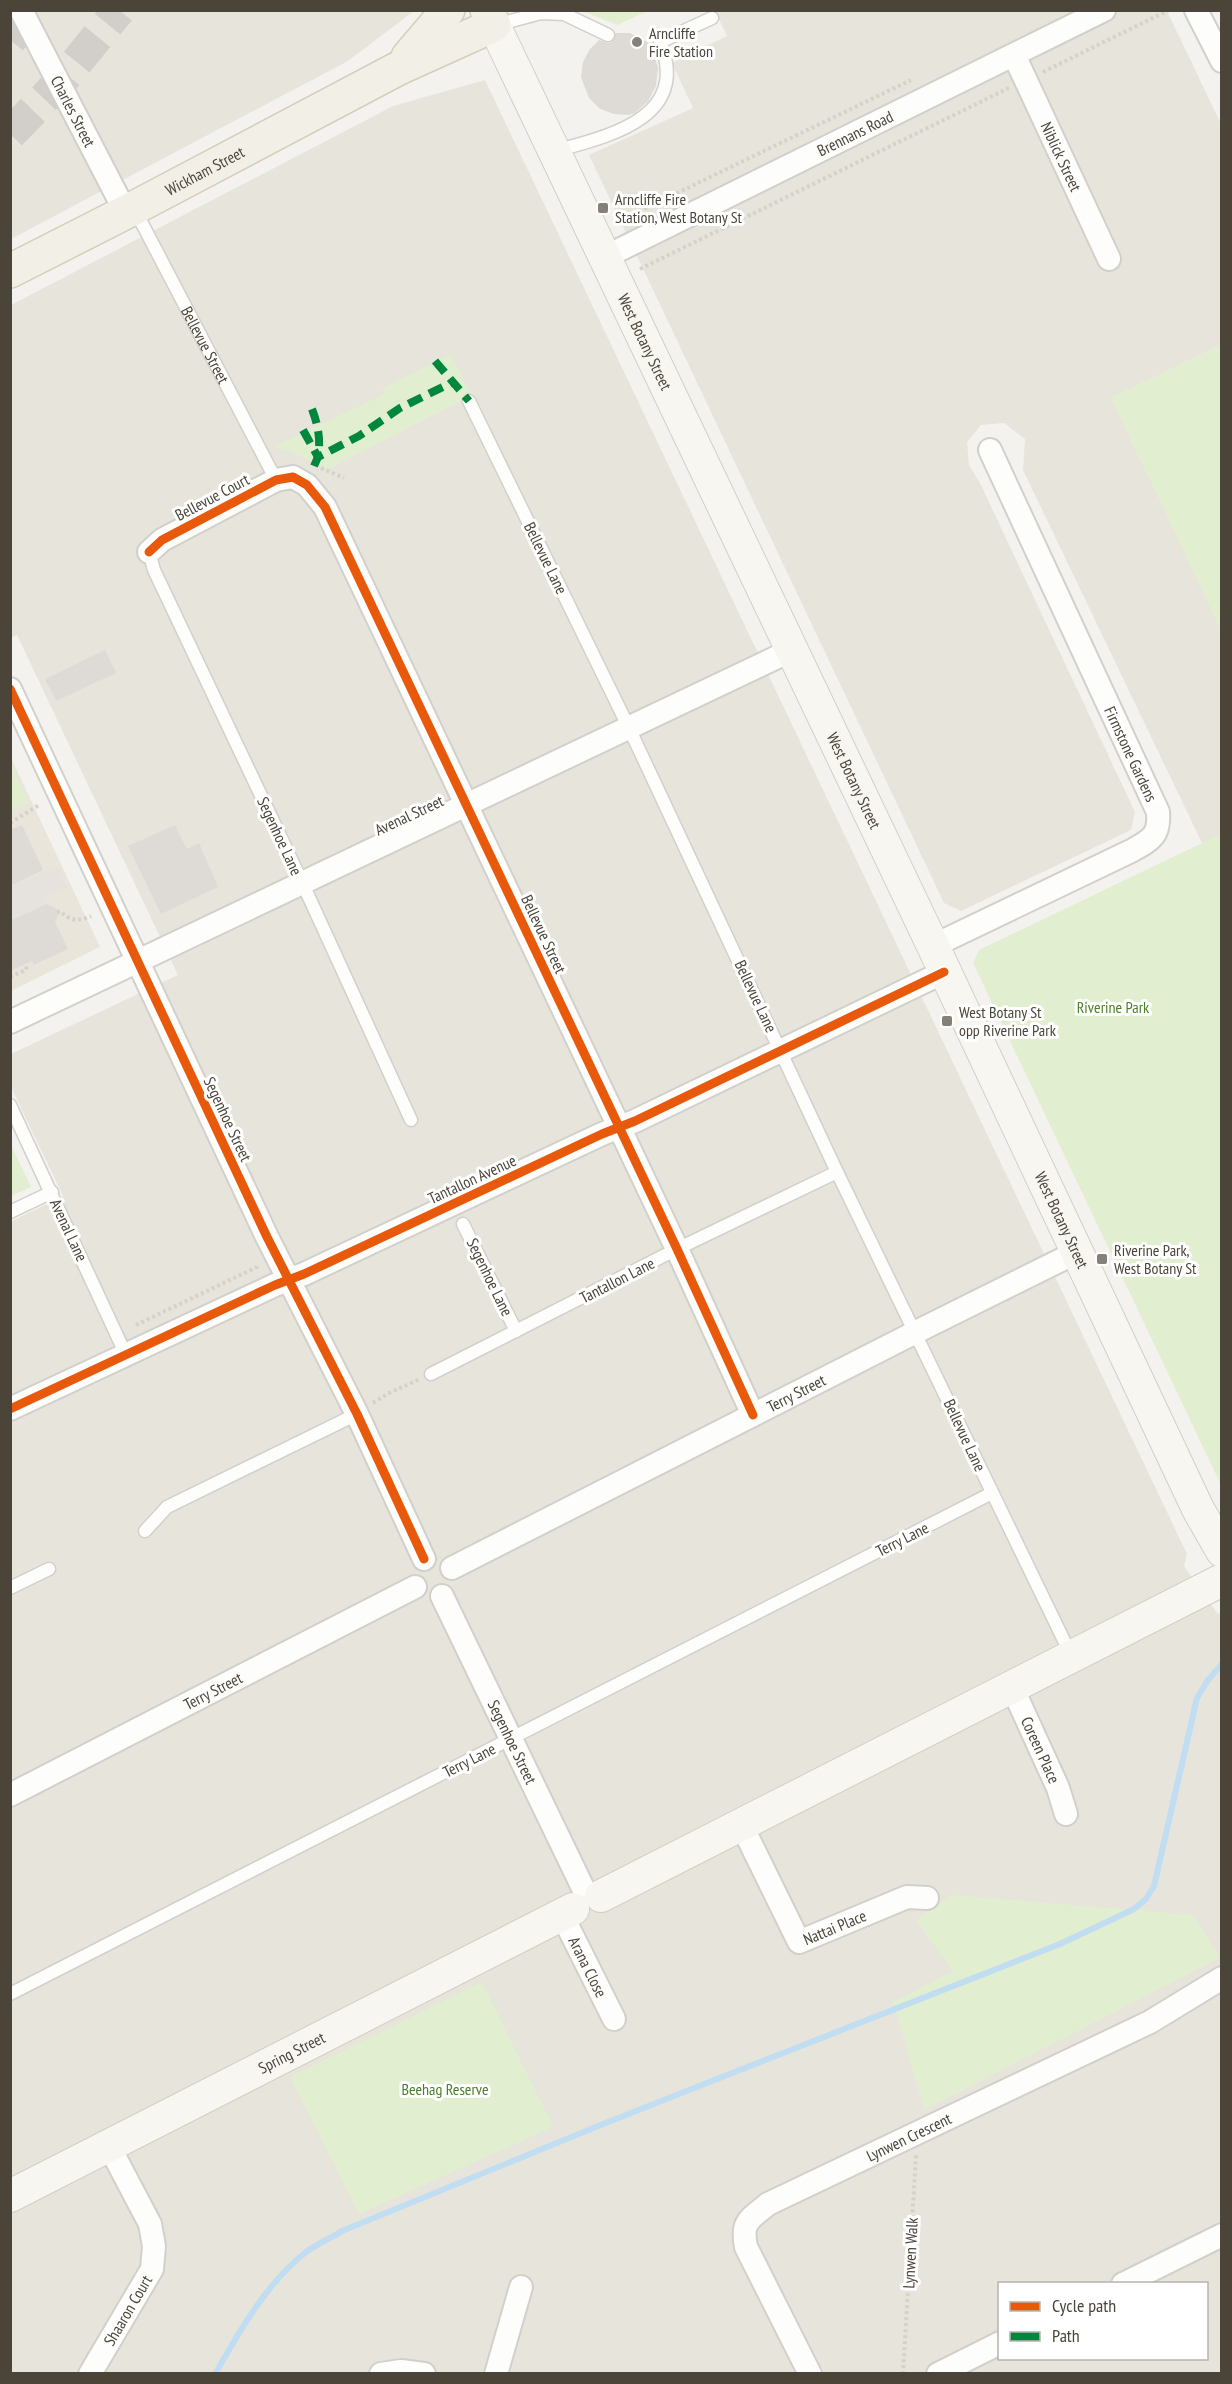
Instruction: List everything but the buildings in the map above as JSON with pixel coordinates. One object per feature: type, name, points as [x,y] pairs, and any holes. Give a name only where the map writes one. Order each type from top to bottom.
[{"type":"main road","name":"Wickham Street","points":[[399,68],[448,10]]},
{"type":"main road","name":"Wickham Street","points":[[10,271],[130,210],[490,18]]},
{"type":"main road","name":"West Botany Street","points":[[490,18],[939,959],[1198,1509],[1221,1551]]},
{"type":"main road","name":"Spring Street","points":[[10,2196],[580,1902],[741,1824],[1221,1580]]},
{"type":"street","name":"Charles Street","points":[[21,10],[130,210]]},
{"type":"street","name":"Brennans Road","points":[[605,256],[1104,10]]},
{"type":"street","points":[[1196,10],[1221,61]]},
{"type":"street","name":"Niblick Street","points":[[1014,55],[1109,259]]},
{"type":"street","name":"Firmstone Gardens","points":[[939,959],[1149,841],[1156,833],[1159,824],[1158,812],[990,450]]},
{"type":"street","name":"Bellevue Court","points":[[149,552],[162,540],[285,479]]},
{"type":"street","name":"Bellevue Street","points":[[285,479],[307,485],[334,523],[753,1415]]},
{"type":"street","name":"Avenal Street","points":[[10,1022],[792,650]]},
{"type":"street","name":"Segenhoe Street","points":[[10,688],[267,1237],[357,1414],[424,1559]]},
{"type":"street","name":"Tantallon Avenue","points":[[10,1409],[618,1128],[781,1050],[939,959]]},
{"type":"street","name":"Terry Street","points":[[452,1568],[1077,1252]]},
{"type":"street","points":[[437,1557],[452,1568],[454,1574],[452,1587],[442,1596],[427,1597],[415,1587],[414,1571],[424,1559],[437,1557]]},
{"type":"street","name":"Terry Street","points":[[10,1795],[415,1587]]},
{"type":"street","name":"Segenhoe Street","points":[[442,1596],[511,1739],[580,1902]]},
{"type":"street","name":"Coreen Place","points":[[1012,1687],[1058,1788],[1066,1814]]},
{"type":"street","name":"Nattai Place","points":[[741,1824],[799,1942],[907,1897],[927,1898]]},
{"type":"street","name":"Arana Close","points":[[580,1902],[614,2019]]},
{"type":"street","name":"Lynwen Crescent","points":[[810,2373],[746,2247],[743,2232],[750,2218],[768,2204],[1150,2022],[1221,1978]]},
{"type":"street","name":"Shaaron Court","points":[[90,2373],[152,2269],[154,2246],[150,2224],[108,2146]]},
{"type":"street","points":[[1125,2282],[1221,2235]]},
{"type":"street","points":[[496,2373],[521,2287]]},
{"type":"street","points":[[938,2373],[998,2343]]},
{"type":"street","points":[[381,2373],[401,2371],[424,2373]]},
{"type":"lane","points":[[490,18],[541,13],[564,14],[608,35]]},
{"type":"lane","points":[[553,152],[628,128],[649,113],[660,100],[667,79],[665,52],[660,42],[712,18]]},
{"type":"lane","name":"Bellevue Street","points":[[130,210],[285,479]]},
{"type":"lane","name":"Bellevue Lane","points":[[469,401],[629,728],[837,1172],[1072,1657]]},
{"type":"lane","name":"Segenhoe Lane","points":[[149,552],[154,570],[302,882],[411,1120]]},
{"type":"lane","name":"Avenal Lane","points":[[10,1105],[126,1355]]},
{"type":"lane","name":"Tantallon Lane","points":[[431,1374],[677,1249],[837,1172]]},
{"type":"lane","points":[[10,1212],[52,1192]]},
{"type":"lane","name":"Segenhoe Lane","points":[[463,1224],[516,1331]]},
{"type":"lane","points":[[145,1531],[167,1507],[357,1414]]},
{"type":"lane","name":"Terry Lane","points":[[10,1994],[992,1493]]},
{"type":"lane","points":[[10,1588],[49,1569]]},
{"type":"path","points":[[640,269],[1169,10]]},
{"type":"path","points":[[617,222],[914,79]]},
{"type":"path","points":[[314,466],[344,478]]},
{"type":"path","points":[[10,823],[39,806]]},
{"type":"path","points":[[57,912],[60,911],[74,920],[81,921],[91,916]]},
{"type":"path","points":[[10,977],[26,970],[27,964]]},
{"type":"path","points":[[116,1334],[257,1267],[252,1256]]},
{"type":"path","points":[[389,1393],[405,1385]]},
{"type":"shaded area","points":[[11,11],[414,11],[348,61],[11,239]]},
{"type":"shaded area","points":[[715,11],[1167,11],[1221,124],[1221,345],[1111,398],[1221,626],[1221,835],[1202,843],[1023,470],[1025,439],[1004,423],[981,425],[967,442],[969,465],[980,483],[1135,812],[1131,830],[961,911],[944,903],[589,155],[693,108],[672,63],[727,36]]},
{"type":"shaded area","points":[[485,80],[1187,1554],[1184,1566],[1217,1613],[1221,1614],[1221,2373],[11,2373],[10,1222],[63,1196],[11,1087],[11,1054],[178,975],[17,635],[11,638],[11,305],[393,106]]},
{"type":"shaded area","points":[[10,756],[100,947],[11,991],[10,991]]},
{"type":"shaded area","points":[[58,866],[67,887],[43,897],[46,904],[11,923],[11,887]]},
{"type":"green space","points":[[648,10],[617,25],[582,11]]},
{"type":"green space","points":[[1221,345],[1221,631],[1111,398]]},
{"type":"green space","points":[[451,354],[471,396],[327,470],[291,452],[276,448],[277,445],[385,394],[382,388]]},
{"type":"green space","points":[[10,763],[29,803],[11,811],[10,811]]},
{"type":"green space","name":"Riverine Park","points":[[1221,834],[1221,1485],[973,963],[979,950]]},
{"type":"green space","points":[[10,1143],[31,1187],[11,1196],[10,1196]]},
{"type":"green space","points":[[952,1895],[1193,1915],[1220,1958],[924,2110],[893,2002],[953,1971],[916,1920]]},
{"type":"green space","name":"Beehag Reserve","points":[[482,1982],[553,2127],[359,2214],[290,2077]]},
{"type":"waterway","points":[[215,2374],[244,2324],[278,2278],[306,2252],[342,2231],[603,2124],[1060,1944],[1134,1909],[1146,1899],[1154,1886],[1197,1698],[1208,1680],[1222,1664]]},
{"type":"tunnel","points":[[10,40],[34,10]]},
{"type":"tunnel","points":[[10,134],[63,79],[119,10]]},
{"type":"marked path","points":[[435,361],[469,401]]},
{"type":"marked path","points":[[314,466],[318,457],[359,436],[400,408],[453,382]]},
{"type":"marked path","points":[[312,409],[318,433],[318,457]]},
{"type":"marked path","points":[[303,430],[318,457]]},
{"type":"cycle path","points":[[149,552],[162,540],[276,480],[293,477],[307,485],[325,507],[677,1249],[753,1415]]},
{"type":"cycle path","points":[[10,689],[267,1237],[357,1414],[424,1559]]},
{"type":"cycle path","points":[[10,1409],[602,1134],[635,1121],[944,972]]},
{"type":"place","name":"Arncliffe Fire Station","points":[[637,42]]},
{"type":"place","name":"Arncliffe Fire Station, West Botany St","points":[[603,208]]},
{"type":"place","name":"West Botany St opp Riverine Park","points":[[947,1021]]},
{"type":"place","name":"Riverine Park, West Botany St","points":[[1102,1259]]}]
